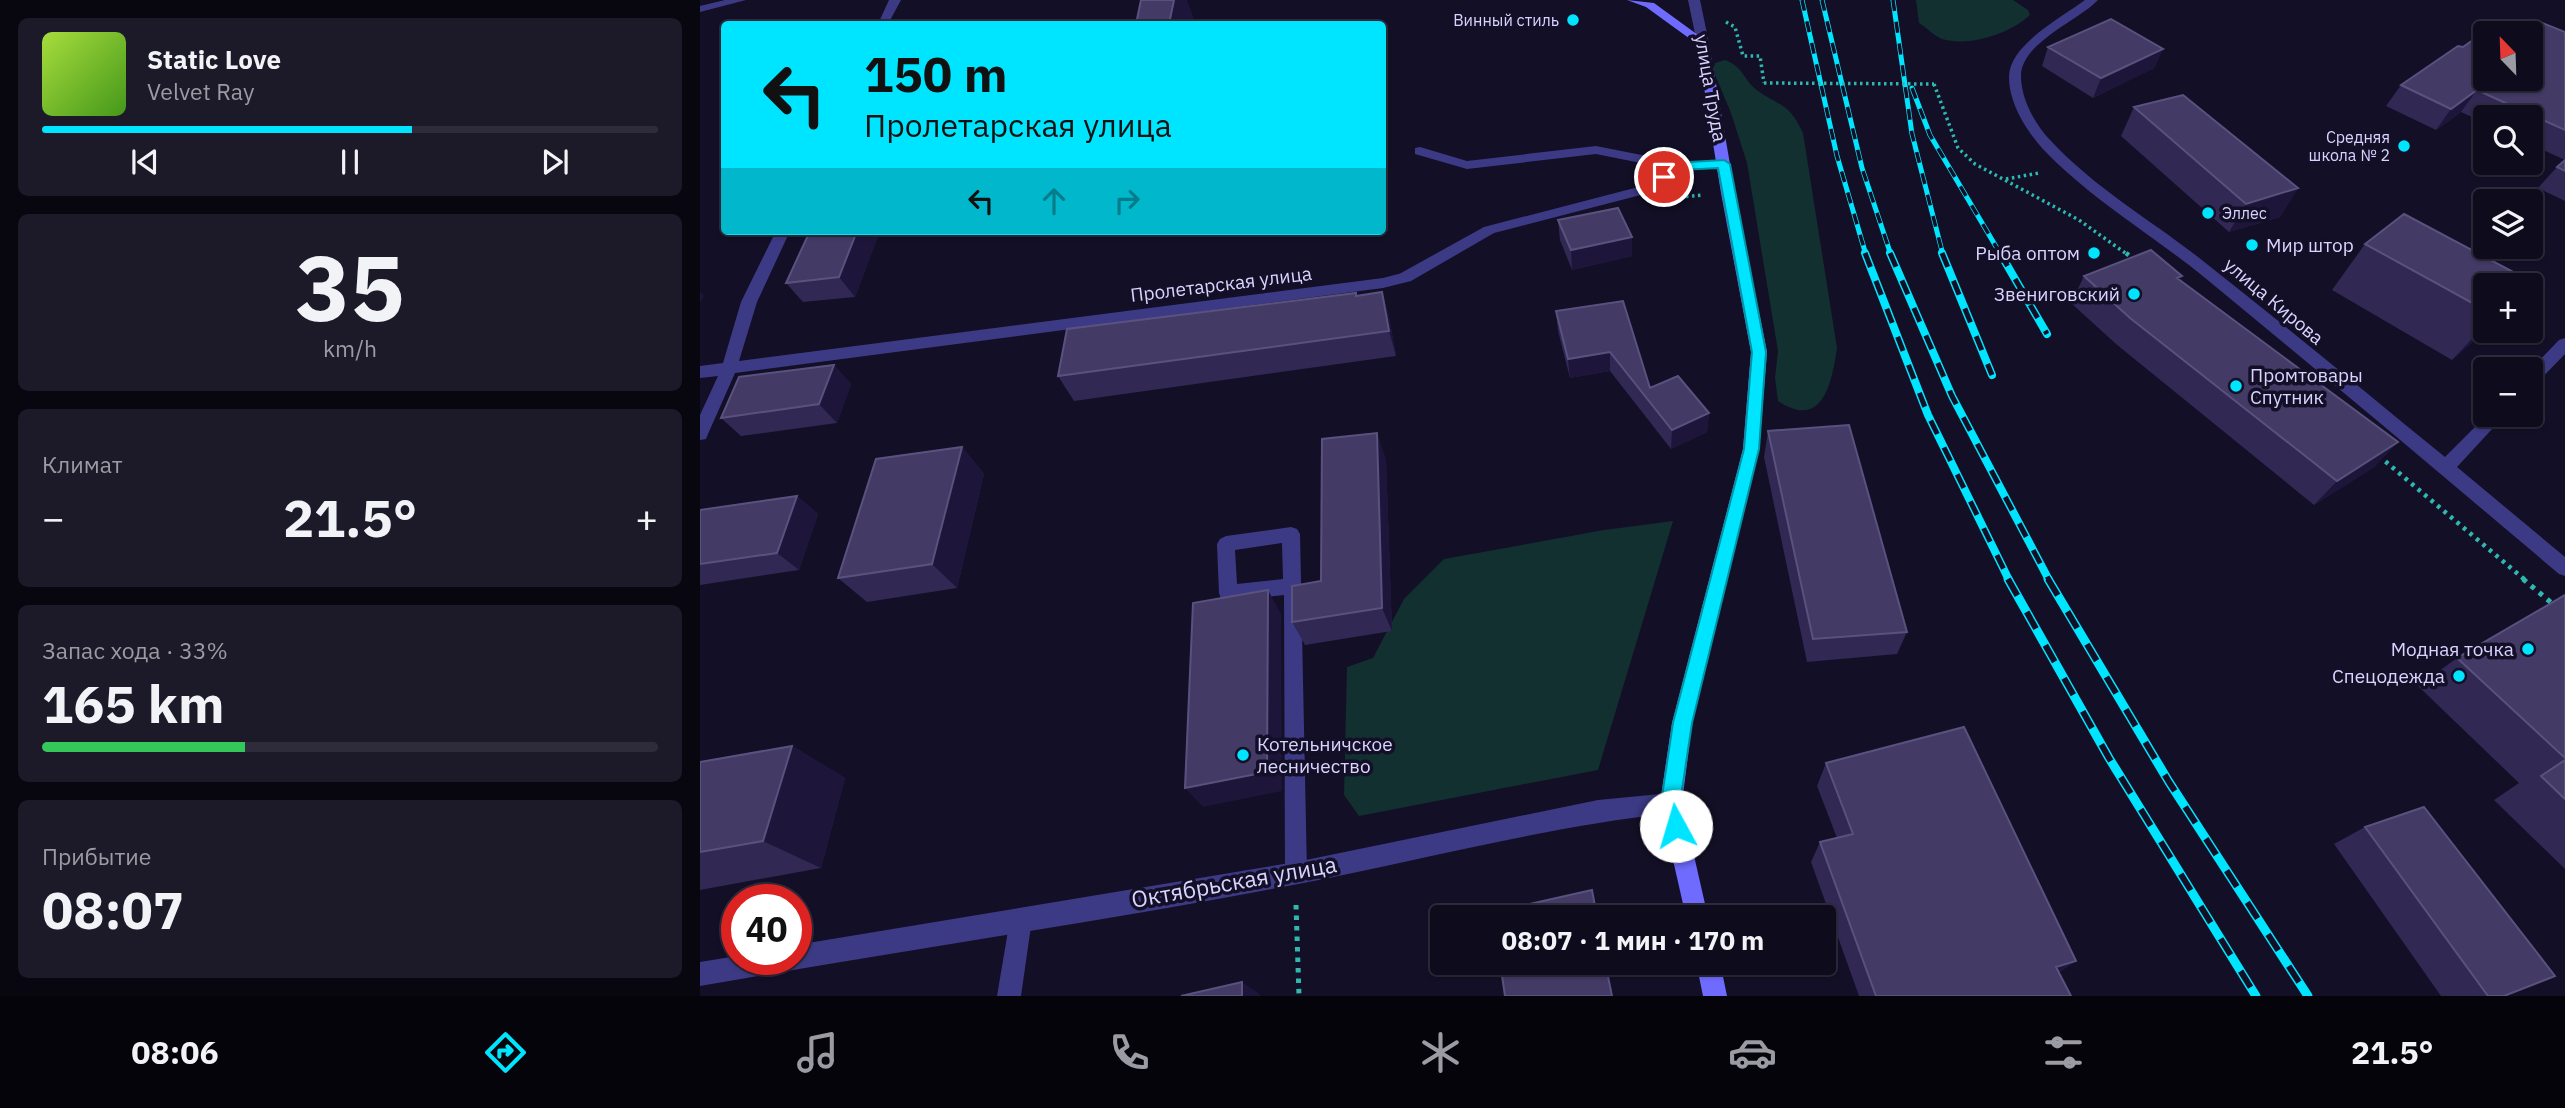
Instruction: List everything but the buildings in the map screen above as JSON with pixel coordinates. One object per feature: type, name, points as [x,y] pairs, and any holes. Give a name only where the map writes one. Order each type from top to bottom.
[{"type":"street","points":[[700,9],[740,0]]},
{"type":"street","points":[[884,21],[895,0]]},
{"type":"street","points":[[1633,0],[1650,5],[1703,43]]},
{"type":"street","name":"улица Труда","points":[[1694,0],[1759,352],[1753,435],[1682,723],[1671,803],[1694,905]]},
{"type":"street","name":"улица Кирова","points":[[2092,0],[2032,45],[2020,59],[2014,75],[2030,124],[2047,145],[2070,167],[2192,261],[2446,467],[2565,568]]},
{"type":"street","points":[[1420,151],[1467,165],[1596,150],[1677,166],[1724,164]]},
{"type":"street","name":"Пролетарская улица","points":[[700,372],[1383,283],[1406,276],[1489,230],[1651,188],[1677,166]]},
{"type":"street","points":[[700,434],[729,368],[749,302],[781,235]]},
{"type":"street","points":[[2543,367],[2565,344]]},
{"type":"street","points":[[2446,467],[2485,427]]},
{"type":"street","points":[[1293,586],[1296,873]]},
{"type":"street","name":"Октябрьская улица","points":[[812,954],[1296,873],[1598,811],[1671,803]]},
{"type":"street","points":[[1009,996],[1021,919]]},
{"type":"street","points":[[700,974],[721,970]]},
{"type":"street","points":[[1711,975],[1715,996]]},
{"type":"path","points":[[1735,27],[1743,56],[1760,56],[1763,83],[1934,84],[1958,148],[1975,164],[2079,220],[2138,262]]},
{"type":"path","points":[[2376,454],[2554,606]]},
{"type":"path","points":[[1296,873],[1299,996]]},
{"type":"green space","points":[[1916,0],[2013,0],[2028,10],[2030,15],[2012,28],[1989,37],[1953,41],[1939,38],[1919,23]]},
{"type":"green space","points":[[1725,60],[1736,66],[1758,91],[1789,111],[1803,133],[1837,348],[1828,388],[1815,406],[1806,410],[1793,409],[1778,401],[1775,378],[1778,351],[1747,163],[1731,113],[1713,70],[1715,63]]},
{"type":"green space","points":[[1673,521],[1598,770],[1359,816],[1344,795],[1347,667],[1373,658],[1404,599],[1444,559],[1604,530]]},
{"type":"railway","points":[[1802,0],[1837,156],[1866,255]]},
{"type":"railway","points":[[1822,0],[1862,168],[1891,255]]},
{"type":"railway","points":[[1893,0],[1912,134],[1943,255]]},
{"type":"railway","points":[[1912,88],[1930,135],[2001,255]]},
{"type":"railway","points":[[1865,253],[1928,415],[2009,580]]},
{"type":"railway","points":[[1890,253],[1952,396],[2049,580]]},
{"type":"railway","points":[[1942,253],[1992,375]]},
{"type":"railway","points":[[2000,253],[2047,334]]},
{"type":"railway","points":[[2008,579],[2109,758],[2256,996]]},
{"type":"railway","points":[[2048,579],[2169,782],[2308,996]]},
{"type":"place","name":"Винный стиль","points":[[1573,20]]},
{"type":"place","name":"Средняя школа № 2","points":[[2404,146]]},
{"type":"place","name":"Эллес","points":[[2208,213]]},
{"type":"place","name":"Мир штор","points":[[2252,245]]},
{"type":"place","name":"Рыба оптом","points":[[2094,253]]},
{"type":"place","name":"Звениговский","points":[[2134,294]]},
{"type":"place","name":"Промтовары Спутник","points":[[2236,386]]},
{"type":"place","name":"Модная точка","points":[[2528,649]]},
{"type":"place","name":"Спецодежда","points":[[2459,676]]},
{"type":"place","name":"Котельничское лесничество","points":[[1243,755]]},
{"type":"route","points":[[1664,177],[1677,166],[1724,164],[1759,352],[1751,449],[1682,723],[1671,803],[1676,826]]}]
